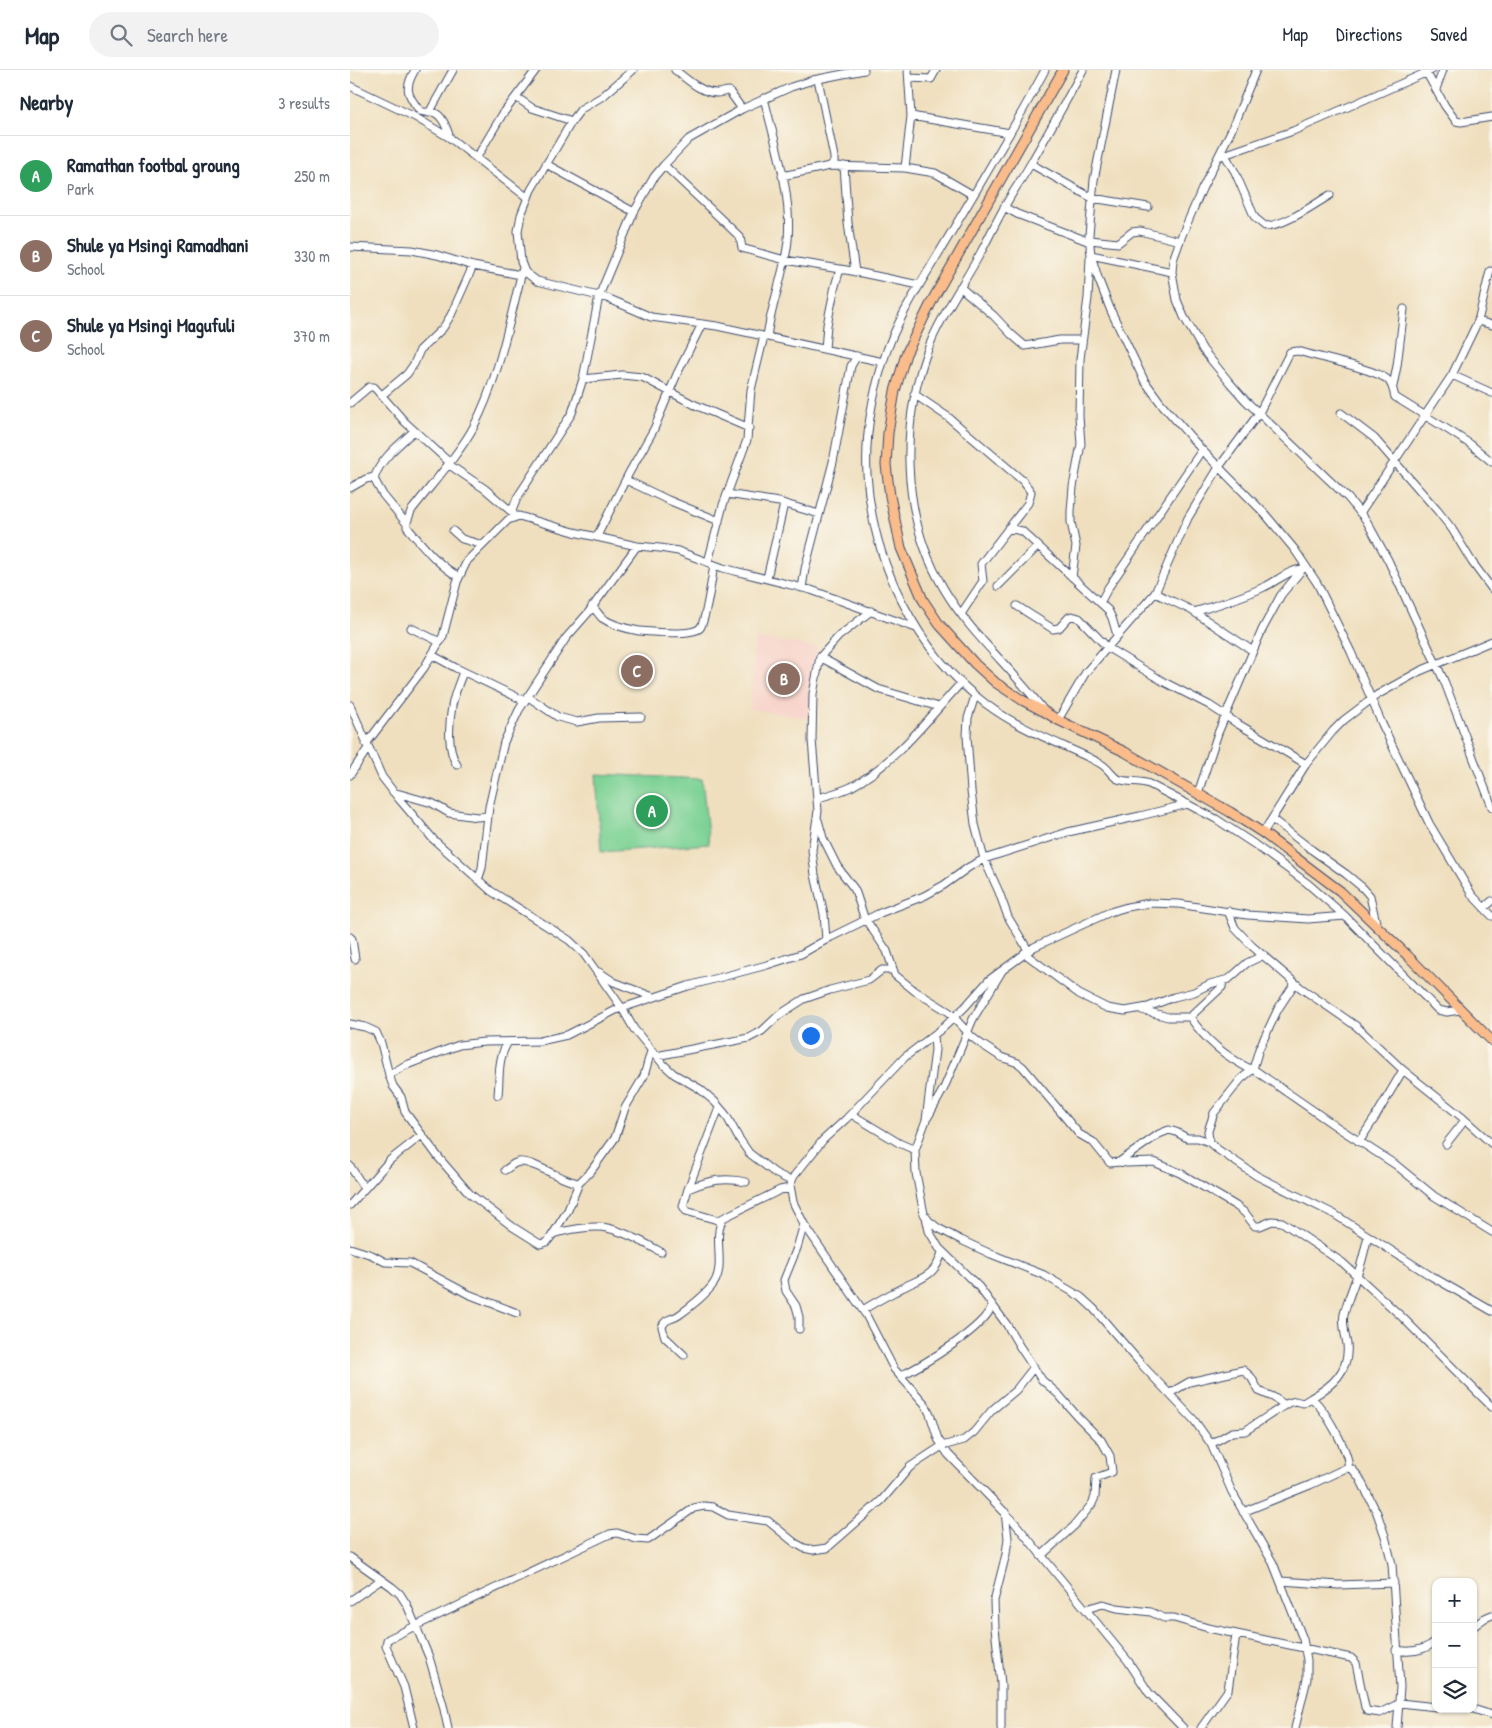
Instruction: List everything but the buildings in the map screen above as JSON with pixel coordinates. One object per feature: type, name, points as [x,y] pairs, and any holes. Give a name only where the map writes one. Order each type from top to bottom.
[{"type":"main road","points":[[1064,70],[934,299],[906,354],[895,391],[888,433],[886,465],[890,496],[902,548],[923,600],[939,624],[975,664],[996,683],[1058,720],[1125,752],[1198,793],[1263,834],[1340,891],[1460,1010],[1490,1035]]},
{"type":"street","points":[[415,70],[409,82],[408,93],[420,111],[436,113],[439,116],[450,138]]},
{"type":"street","points":[[428,113],[453,70]]},
{"type":"street","points":[[477,157],[502,115],[536,70]]},
{"type":"street","points":[[407,524],[411,511],[465,440],[483,406],[493,380],[522,271],[518,248],[518,231],[521,215],[528,198],[572,121],[582,109],[603,96],[633,70]]},
{"type":"street","points":[[675,70],[696,86],[709,92],[729,91],[742,109]]},
{"type":"street","points":[[818,70],[834,157],[834,162],[830,166]]},
{"type":"street","points":[[512,511],[518,498],[568,420],[583,379],[599,296],[634,212],[654,177],[689,139],[742,109],[792,87],[819,79],[864,70]]},
{"type":"street","points":[[906,168],[911,116],[908,74],[931,78],[936,70]]},
{"type":"street","points":[[1045,70],[1010,133],[919,285],[897,327],[883,362],[873,405],[867,473],[877,532],[898,595],[916,628],[943,664],[975,696],[1018,725],[1101,764],[1117,779],[1149,784],[1216,819],[1254,844],[1307,884],[1345,916],[1438,1010],[1446,1012],[1460,1010]]},
{"type":"street","points":[[1045,712],[1021,681],[961,614],[944,589],[919,531],[910,491],[909,446],[914,394],[930,343],[1004,207],[1083,70]]},
{"type":"street","points":[[1116,70],[1092,198],[1090,241],[1091,254],[1098,278],[1111,311],[1144,380],[1160,402],[1202,450],[1265,514],[1291,544],[1304,568],[1322,592],[1437,839],[1468,889],[1492,916]]},
{"type":"street","points":[[1256,70],[1222,156],[1202,189],[1173,260],[1172,272],[1177,300],[1184,317],[1203,350],[1230,383],[1348,498],[1366,520],[1388,560],[1452,702],[1492,807]]},
{"type":"street","points":[[1436,90],[1443,70]]},
{"type":"street","points":[[1222,156],[1294,131],[1428,71],[1436,90],[1456,122],[1492,117]]},
{"type":"street","points":[[350,86],[415,117],[450,138],[528,198]]},
{"type":"street","points":[[516,97],[532,108],[572,121]]},
{"type":"street","points":[[592,606],[602,618],[631,629],[686,633],[700,628],[704,618],[719,521],[742,456],[749,428],[752,390],[785,260],[788,240],[788,215],[782,176],[764,98]]},
{"type":"street","points":[[911,116],[1010,133]]},
{"type":"street","points":[[1222,156],[1235,172],[1255,218],[1265,226],[1271,226],[1288,219],[1330,195]]},
{"type":"street","points":[[546,164],[634,212]]},
{"type":"street","points":[[1030,164],[1092,198],[1148,207]]},
{"type":"street","points":[[664,165],[740,237],[742,248],[785,260],[919,285]]},
{"type":"street","points":[[782,176],[830,166],[906,168],[935,173],[973,195]]},
{"type":"street","points":[[844,166],[848,223],[856,272]]},
{"type":"street","points":[[1004,207],[1024,217],[1090,241],[1118,243],[1132,232],[1140,231],[1180,241]]},
{"type":"street","points":[[350,247],[412,250],[437,255],[473,266],[522,271],[537,281],[599,296],[651,317],[702,324],[883,362]]},
{"type":"street","points":[[1091,254],[1172,272]]},
{"type":"street","points":[[1072,577],[1075,566],[1076,546],[1071,512],[1073,487],[1081,444],[1079,388],[1091,254]]},
{"type":"street","points":[[382,395],[406,374],[414,364],[420,350],[443,328],[451,315],[473,266]]},
{"type":"street","points":[[825,349],[827,325],[840,269]]},
{"type":"street","points":[[1360,513],[1395,462],[1424,414],[1452,375],[1478,321],[1490,271]]},
{"type":"street","points":[[960,288],[994,316],[1025,346],[1060,340],[1082,340]]},
{"type":"street","points":[[1392,386],[1397,366],[1404,308]]},
{"type":"street","points":[[1478,321],[1492,325]]},
{"type":"street","points":[[597,536],[654,429],[677,374],[702,324]]},
{"type":"street","points":[[1058,720],[1082,676],[1155,593],[1185,524],[1218,467],[1260,413],[1288,354],[1292,351],[1378,374],[1389,380],[1395,397],[1470,444],[1492,462]]},
{"type":"street","points":[[802,588],[842,420],[850,366],[858,356]]},
{"type":"street","points":[[583,379],[634,375],[650,380],[670,393],[749,428]]},
{"type":"street","points":[[1452,375],[1492,393]]},
{"type":"street","points":[[350,403],[374,386],[414,431],[448,463],[485,489],[518,516]]},
{"type":"street","points":[[914,394],[948,417],[1030,488],[1031,496],[1020,514],[981,564],[983,581],[961,614]]},
{"type":"street","points":[[1342,413],[1374,438],[1447,523],[1492,590]]},
{"type":"street","points":[[350,488],[366,479],[374,477],[386,459],[414,431]]},
{"type":"street","points":[[1100,603],[1108,588],[1202,450]]},
{"type":"street","points":[[374,477],[376,486],[432,557],[459,577]]},
{"type":"street","points":[[626,480],[719,521]]},
{"type":"street","points":[[727,494],[784,504],[819,514]]},
{"type":"street","points":[[767,578],[784,504]]},
{"type":"street","points":[[1020,514],[1018,522],[1022,531],[1111,615],[1117,636]]},
{"type":"street","points":[[351,773],[367,746],[424,668],[440,642],[459,577],[467,560],[508,520],[518,516],[527,517],[552,527],[637,546],[678,551],[738,572],[802,588],[916,628]]},
{"type":"street","points":[[1008,528],[1022,531]]},
{"type":"street","points":[[453,531],[462,540],[483,545]]},
{"type":"street","points":[[478,880],[483,862],[487,816],[504,742],[526,698],[566,638],[637,546]]},
{"type":"street","points":[[998,586],[1038,546]]},
{"type":"street","points":[[1194,612],[1264,587],[1293,571],[1304,568]]},
{"type":"street","points":[[1198,793],[1214,745],[1253,651],[1277,601],[1304,568]]},
{"type":"street","points":[[1155,593],[1194,612],[1253,651]]},
{"type":"street","points":[[1017,606],[1053,629],[1059,628],[1069,617],[1079,618],[1108,648],[1164,682],[1209,705],[1306,764]]},
{"type":"street","points":[[826,940],[824,914],[815,875],[812,850],[818,820],[812,731],[813,694],[820,657],[839,636],[871,612]]},
{"type":"street","points":[[411,628],[440,642]]},
{"type":"street","points":[[1263,834],[1306,764],[1339,725],[1371,699],[1435,664],[1492,641]]},
{"type":"street","points":[[432,655],[463,672],[526,698],[558,717],[578,722],[599,718],[641,717]]},
{"type":"street","points":[[820,657],[878,689],[939,707]]},
{"type":"street","points":[[457,765],[451,751],[450,724],[452,705],[463,672]]},
{"type":"street","points":[[818,798],[849,788],[874,772],[920,730],[961,683]]},
{"type":"street","points":[[975,696],[968,718],[967,736],[973,810],[984,859],[1008,917],[1026,952],[1079,994],[1113,1010],[1140,1009],[1194,992],[1210,984],[1233,977],[1247,963],[1264,955]]},
{"type":"street","points":[[350,705],[382,777],[433,840],[503,900],[569,940],[584,954],[622,1008],[634,1029],[654,1053],[674,1074],[700,1090],[720,1108],[749,1153],[791,1184],[793,1202],[804,1224],[863,1310],[891,1363],[925,1404],[942,1446],[968,1477],[1004,1512],[1128,1661],[1149,1693],[1183,1728]]},
{"type":"street","points":[[393,792],[432,803],[449,813],[478,817],[487,816]]},
{"type":"street","points":[[389,1075],[404,1066],[459,1045],[558,1038],[573,1033],[622,1008],[653,997],[789,958],[807,951],[883,912],[924,896],[944,885],[969,866],[984,859],[1059,834],[1188,804]]},
{"type":"street","points":[[1272,819],[1364,888],[1370,896],[1378,927]]},
{"type":"street","points":[[818,820],[826,843],[838,866],[855,890],[861,912],[887,951],[892,970],[896,976],[910,988],[954,1017],[968,1033],[996,1054],[1018,1063],[1079,1134],[1093,1142],[1110,1163],[1154,1162],[1180,1173],[1236,1206],[1256,1226],[1272,1221],[1286,1224],[1343,1263],[1357,1275],[1492,1407]]},
{"type":"street","points":[[1484,908],[1492,901]]},
{"type":"street","points":[[684,1355],[665,1337],[662,1328],[667,1320],[680,1314],[715,1282],[719,1268],[719,1235],[723,1218],[791,1184],[798,1171],[823,1140],[851,1114],[905,1056],[934,1035],[965,1007],[980,988],[1026,952],[1095,918],[1127,907],[1150,903],[1179,904],[1228,912],[1308,919],[1345,916]]},
{"type":"street","points":[[1228,912],[1235,928],[1252,946],[1295,983],[1356,1026],[1403,1070],[1492,1144]]},
{"type":"street","points":[[350,937],[354,946],[355,959]]},
{"type":"street","points":[[654,1053],[749,1038],[804,999],[869,980],[882,970],[892,970]]},
{"type":"street","points":[[1002,970],[995,985],[975,1016],[956,1056],[944,1088],[926,1120],[915,1150],[919,1192],[932,1238],[942,1252],[976,1283],[1007,1325],[1042,1380],[1059,1395],[1101,1440],[1110,1456],[1113,1470],[1109,1475],[1096,1478],[1096,1497],[1092,1504],[1074,1526],[1041,1556]]},
{"type":"street","points":[[597,971],[614,982],[653,997]]},
{"type":"street","points":[[1140,1009],[1168,1017],[1190,1017],[1222,987],[1223,981]]},
{"type":"street","points":[[1209,1142],[1208,1131],[1214,1114],[1240,1079],[1252,1070],[1259,1049],[1278,1009],[1295,983]]},
{"type":"street","points":[[1190,1017],[1225,1055],[1252,1070],[1396,1165],[1434,1196],[1492,1232]]},
{"type":"street","points":[[350,1024],[365,1027],[376,1032],[381,1043],[389,1075],[393,1086],[401,1097],[405,1112],[452,1174],[470,1194],[512,1227],[540,1244],[547,1242],[553,1234],[568,1210],[579,1184],[615,1138],[625,1108],[644,1076],[654,1053]]},
{"type":"street","points":[[926,1120],[935,1050],[934,1035]]},
{"type":"street","points":[[498,1096],[500,1064],[502,1054],[508,1042]]},
{"type":"street","points":[[1359,1142],[1403,1070]]},
{"type":"street","points":[[720,1108],[683,1206],[686,1211],[721,1221]]},
{"type":"street","points":[[851,1114],[899,1143],[915,1150]]},
{"type":"street","points":[[1446,1144],[1465,1120]]},
{"type":"street","points":[[1120,1162],[1159,1134],[1169,1130],[1187,1138],[1198,1138],[1209,1142],[1257,1176],[1334,1214],[1431,1276],[1492,1310]]},
{"type":"street","points":[[350,1205],[390,1160],[422,1135]]},
{"type":"street","points":[[505,1170],[513,1164],[523,1162],[579,1184]]},
{"type":"street","points":[[350,1166],[364,1188]]},
{"type":"street","points":[[688,1189],[704,1182],[729,1178],[746,1182]]},
{"type":"street","points":[[926,1217],[938,1228],[961,1240],[1038,1273],[1075,1293],[1094,1309],[1142,1365],[1185,1409],[1211,1444],[1227,1482],[1266,1550],[1281,1581],[1305,1647],[1306,1679],[1295,1728]]},
{"type":"street","points":[[799,1329],[799,1317],[796,1306],[786,1291],[784,1280],[804,1224]]},
{"type":"street","points":[[553,1234],[575,1228],[607,1228],[641,1241],[661,1252]]},
{"type":"street","points":[[1211,1444],[1232,1432],[1244,1431],[1293,1401],[1303,1403],[1330,1386],[1343,1370],[1347,1348],[1343,1325],[1344,1317],[1347,1301],[1357,1275],[1368,1236]]},
{"type":"street","points":[[350,1248],[372,1255],[385,1262],[410,1263],[468,1294],[517,1313]]},
{"type":"street","points":[[863,1310],[902,1287],[926,1277],[934,1269],[942,1252]]},
{"type":"street","points":[[900,1376],[933,1358],[966,1334],[987,1314],[992,1306]]},
{"type":"street","points":[[414,1728],[404,1687],[386,1642],[390,1638],[416,1624],[610,1534],[617,1533],[636,1539],[648,1540],[694,1508],[704,1506],[728,1515],[754,1518],[768,1522],[804,1548],[813,1550],[827,1548],[882,1500],[910,1467],[942,1446],[959,1442],[968,1437],[980,1426],[992,1410],[1016,1390],[1034,1367]]},
{"type":"street","points":[[1170,1393],[1194,1381],[1243,1370],[1251,1377],[1259,1391],[1273,1396],[1285,1405]]},
{"type":"street","points":[[1311,1398],[1336,1431],[1346,1454],[1349,1464],[1348,1468]]},
{"type":"street","points":[[1243,1512],[1348,1468],[1352,1469],[1359,1477],[1374,1506],[1390,1554],[1394,1583],[1400,1702],[1397,1728]]},
{"type":"street","points":[[1001,1728],[1001,1684],[994,1628],[994,1601],[1007,1546],[1007,1522],[1004,1512]]},
{"type":"street","points":[[350,1557],[400,1594],[407,1605],[429,1657],[444,1705],[448,1728]]},
{"type":"street","points":[[350,1602],[381,1580]]},
{"type":"street","points":[[1281,1581],[1339,1585],[1394,1583]]},
{"type":"street","points":[[1086,1609],[1106,1604],[1117,1608],[1150,1612],[1162,1618],[1174,1618],[1236,1634],[1305,1647],[1354,1660],[1360,1677],[1364,1707],[1367,1711],[1380,1713],[1400,1702],[1432,1706]]},
{"type":"street","points":[[1477,1624],[1485,1618],[1492,1616]]},
{"type":"street","points":[[1201,1728],[1228,1690],[1236,1634]]},
{"type":"street","points":[[1396,1650],[1414,1651],[1428,1648],[1432,1644]]},
{"type":"street","points":[[1477,1710],[1492,1715]]},
{"type":"shaded area","points":[[755,638],[817,647],[813,719],[750,709]]},
{"type":"green space","points":[[596,774],[702,779],[709,844],[601,852]]},
{"type":"place","name":"Shule ya Msingi Magufuli","points":[[637,671]]},
{"type":"place","name":"Shule ya Msingi Ramadhani","points":[[784,679]]},
{"type":"place","name":"Ramathan footbal groung","points":[[652,811]]}]
